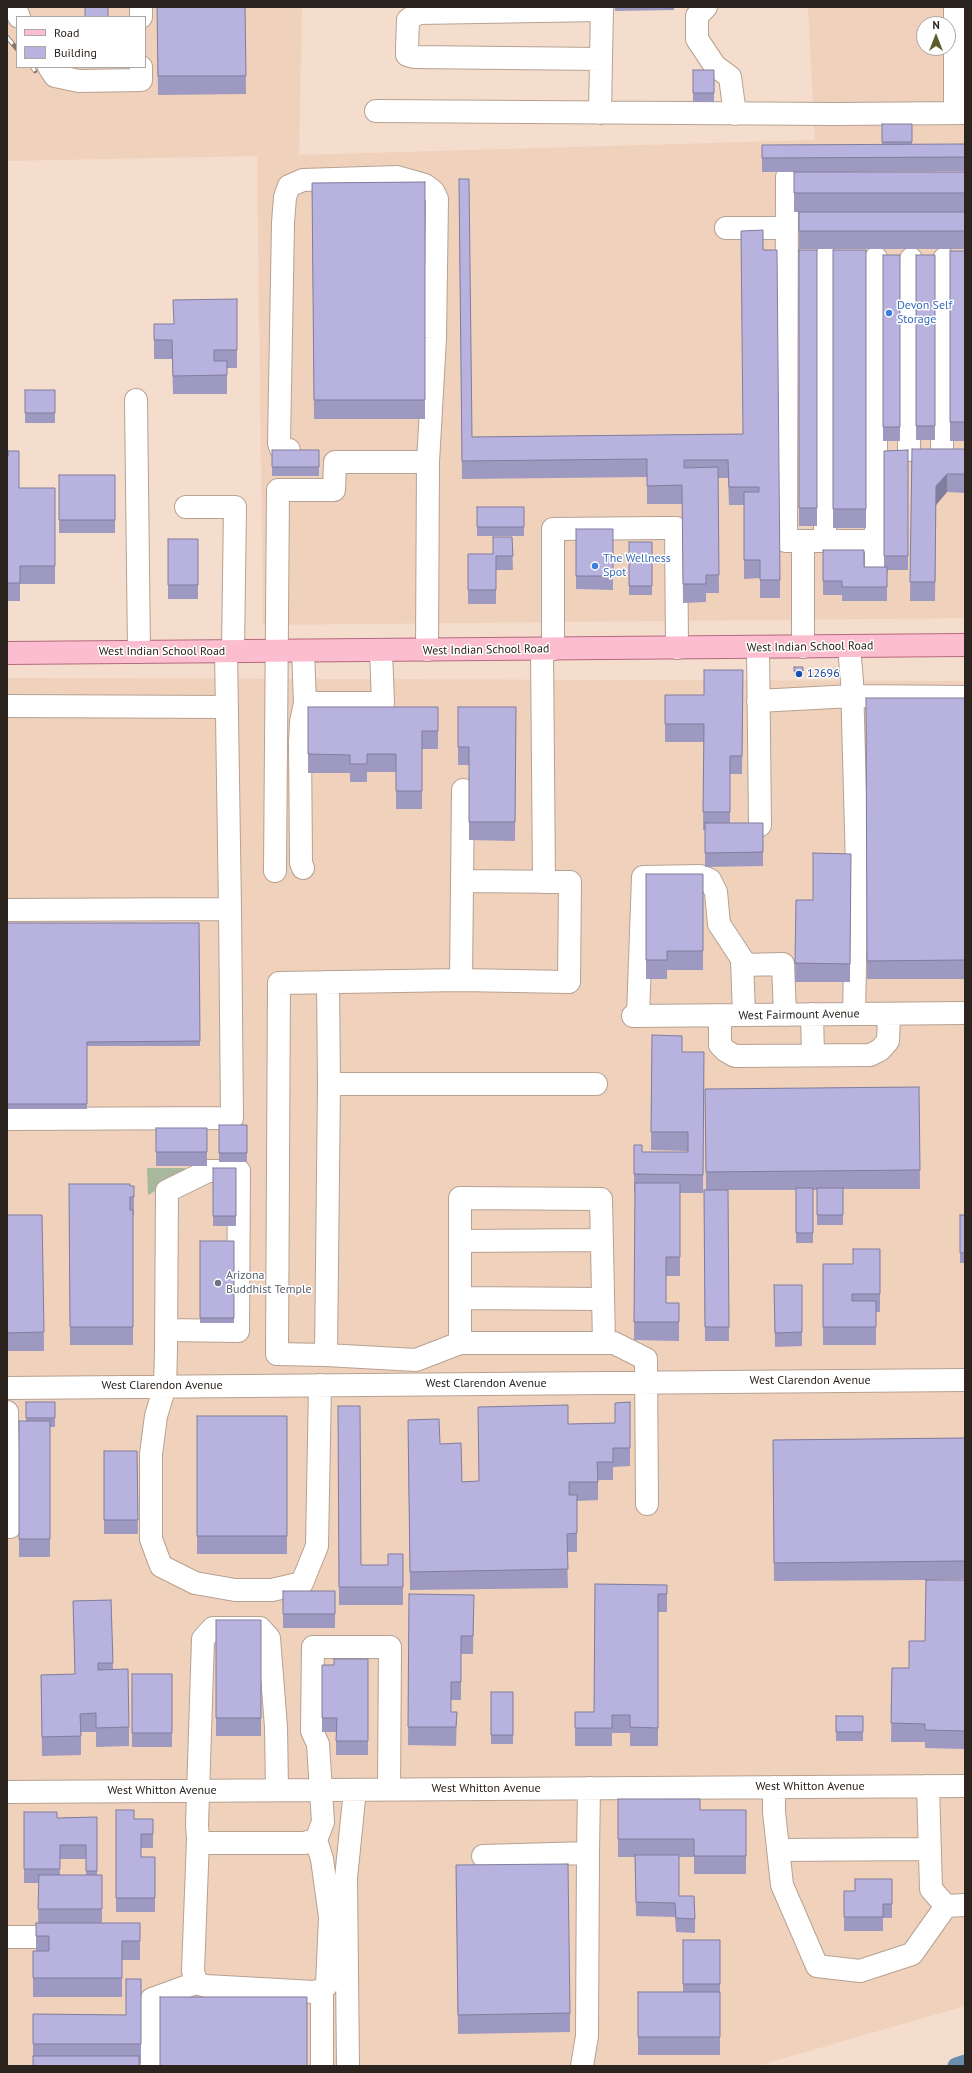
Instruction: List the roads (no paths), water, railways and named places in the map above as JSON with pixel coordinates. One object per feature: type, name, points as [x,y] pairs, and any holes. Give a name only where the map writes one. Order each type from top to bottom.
[{"type":"main road","name":"West Indian School Road","points":[[7,653],[965,645]]},
{"type":"street","points":[[15,7],[20,16]]},
{"type":"street","points":[[706,7],[697,16],[697,39],[715,66],[730,77],[735,114]]},
{"type":"street","points":[[376,111],[735,114],[960,113],[960,34],[955,7]]},
{"type":"street","points":[[600,113],[602,8],[418,13],[408,20],[408,55],[414,57],[601,59]]},
{"type":"street","points":[[50,68],[56,76],[79,81],[141,80],[141,68]]},
{"type":"street","points":[[289,450],[281,449],[279,443],[283,223],[285,197],[289,186],[303,180],[397,177],[425,185],[433,191],[437,199],[435,338],[428,462],[427,650]]},
{"type":"street","points":[[841,177],[787,177],[786,541],[876,541]]},
{"type":"street","points":[[726,228],[787,223],[810,218]]},
{"type":"street","points":[[787,257],[965,259]]},
{"type":"street","points":[[825,541],[826,258]]},
{"type":"street","points":[[876,258],[876,570]]},
{"type":"street","points":[[909,450],[911,259]]},
{"type":"street","points":[[942,449],[944,259]]},
{"type":"street","points":[[136,400],[138,652]]},
{"type":"street","points":[[876,450],[965,449]]},
{"type":"street","points":[[275,871],[278,490],[334,490],[335,462],[428,462]]},
{"type":"street","points":[[7,1119],[232,1118],[227,707],[235,507],[186,507]]},
{"type":"street","points":[[544,882],[547,649],[553,529],[676,528],[677,648]]},
{"type":"street","points":[[803,541],[803,647]]},
{"type":"street","points":[[758,647],[760,825]]},
{"type":"street","points":[[849,647],[852,696],[857,868],[854,1014]]},
{"type":"street","points":[[303,651],[305,703],[301,722],[300,742],[301,850],[303,868]]},
{"type":"street","points":[[305,703],[383,703],[381,651]]},
{"type":"street","points":[[758,701],[852,696],[965,697]]},
{"type":"street","points":[[7,706],[227,707]]},
{"type":"street","points":[[461,980],[463,790]]},
{"type":"street","name":"West Fairmount Avenue","points":[[742,965],[742,959],[719,924],[716,892],[710,880],[700,876],[644,877],[636,1016],[965,1013]]},
{"type":"street","points":[[463,881],[570,882],[569,982],[461,980],[279,983],[277,1354],[326,1354],[416,1360],[460,1343],[614,1343],[646,1359],[647,1504]]},
{"type":"street","points":[[7,910],[230,909]]},
{"type":"street","points":[[744,1015],[742,965],[783,964],[785,1015]]},
{"type":"street","points":[[326,1354],[329,1084],[328,982]]},
{"type":"street","points":[[812,1014],[813,1055]]},
{"type":"street","points":[[720,1015],[720,1044],[726,1051],[735,1056],[870,1055],[880,1050],[888,1041],[889,1014]]},
{"type":"street","points":[[329,1084],[596,1084]]},
{"type":"street","points":[[166,1330],[238,1331],[239,1171],[208,1171],[167,1191],[166,1330],[166,1386],[156,1416],[151,1454],[151,1539],[161,1566],[195,1583],[235,1590],[272,1590],[302,1583],[317,1546],[320,1385]]},
{"type":"street","points":[[460,1343],[460,1198],[601,1199],[604,1343]]},
{"type":"street","points":[[460,1241],[602,1240]]},
{"type":"street","points":[[460,1298],[603,1299]]},
{"type":"street","name":"West Clarendon Avenue","points":[[7,1388],[965,1380]]},
{"type":"street","points":[[7,1412],[10,1527],[7,1527]]},
{"type":"street","points":[[196,1983],[193,1971],[203,1639],[213,1628],[260,1628],[269,1638],[276,1727],[277,1790]]},
{"type":"street","points":[[152,2066],[152,1999],[196,1983],[206,1986],[314,1992],[322,1990],[327,1984],[330,1917],[322,1859],[316,1840],[323,1822],[318,1744],[312,1731],[312,1647],[390,1647],[389,1790]]},
{"type":"street","points":[[774,1787],[782,1885],[817,1966],[860,1971],[912,1954],[955,1906],[931,1889],[928,1786]]},
{"type":"street","name":"West Whitton Avenue","points":[[7,1792],[965,1786]]},
{"type":"street","points":[[582,2066],[587,2036],[589,1788]]},
{"type":"street","points":[[348,2066],[346,1878],[354,1790]]},
{"type":"street","points":[[198,1839],[205,1844],[304,1843],[316,1840]]},
{"type":"street","points":[[778,1850],[930,1849]]},
{"type":"street","points":[[483,1856],[588,1854]]},
{"type":"street","points":[[7,1937],[86,1937]]},
{"type":"street","points":[[322,1990],[322,2066]]},
{"type":"waterway","points":[[956,2066],[965,2063]]},
{"type":"railway","points":[[7,37],[16,48]]},
{"type":"place","name":"Devon Self Storage","points":[[889,313]]},
{"type":"place","name":"The Wellness Spot","points":[[595,566]]},
{"type":"place","name":"12696","points":[[799,674]]},
{"type":"place","name":"Arizona Buddhist Temple","points":[[218,1283]]}]
